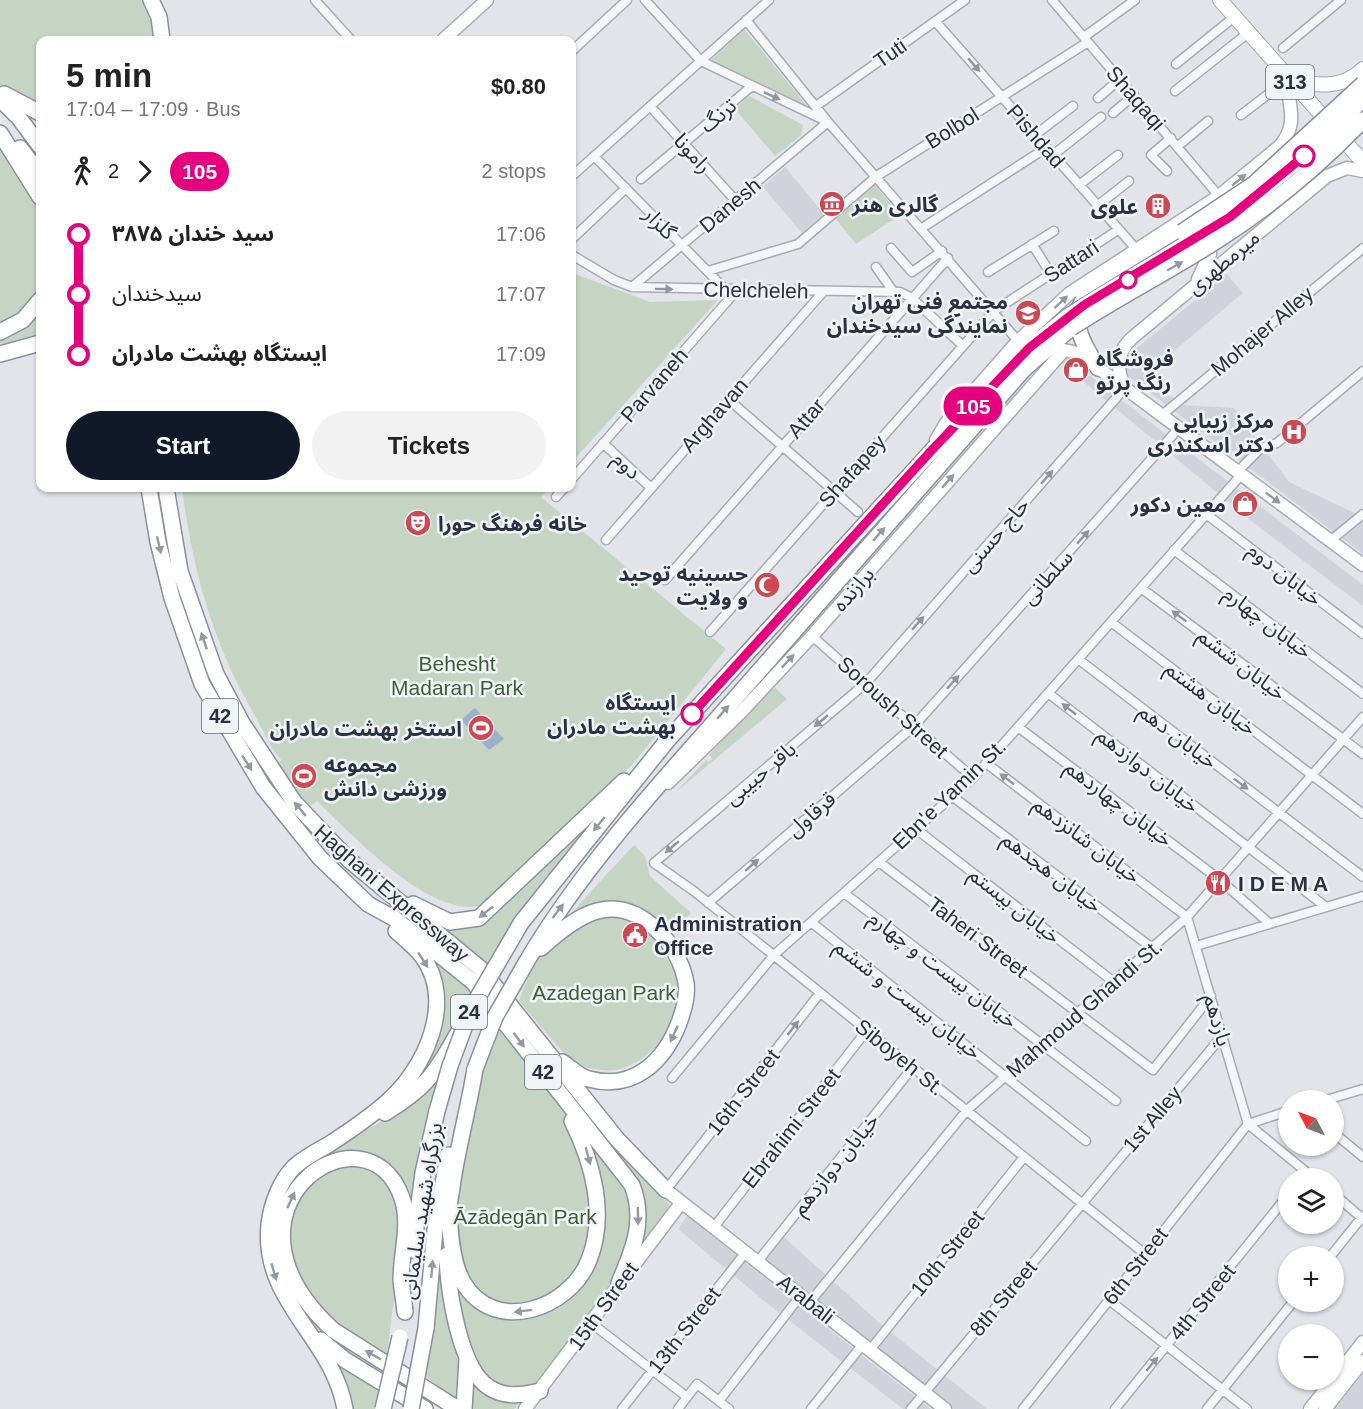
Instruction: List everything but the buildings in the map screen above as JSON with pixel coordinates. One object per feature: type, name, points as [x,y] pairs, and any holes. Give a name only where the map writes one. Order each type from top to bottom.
[{"type":"highway","points":[[151,0],[159,18],[161,36]]},
{"type":"highway","points":[[1098,368],[1080,334],[1077,319],[1078,306],[1095,284],[1178,229],[1254,184],[1363,84]]},
{"type":"highway","points":[[0,92],[36,111]]},
{"type":"highway","points":[[0,99],[20,118],[36,140]]},
{"type":"highway","name":"24","points":[[666,742],[931,451],[1029,348],[1230,217],[1316,146],[1363,99]]},
{"type":"highway","name":"24","points":[[527,960],[551,920],[629,822],[1024,369],[1069,323],[1233,230],[1314,166],[1363,120]]},
{"type":"highway","points":[[0,125],[36,169]]},
{"type":"highway","points":[[0,133],[36,192]]},
{"type":"highway","points":[[0,332],[23,320],[36,305]]},
{"type":"highway","points":[[0,354],[36,344]]},
{"type":"highway","name":"Haghani Expressway","points":[[150,492],[158,542],[172,598],[202,684],[238,748],[269,795],[320,858],[368,904],[395,919],[473,982],[552,1085],[626,1175],[635,1192],[639,1215],[637,1236],[619,1283]]},
{"type":"highway","name":"Haghani Expressway","points":[[167,492],[180,571],[216,674],[260,753],[294,802],[330,842],[481,969],[617,1139],[666,1190]]},
{"type":"highway","points":[[373,878],[438,917],[460,922],[479,918],[666,742]]},
{"type":"highway","name":"بزرگراه شهید سلیمانی","points":[[383,1409],[405,1312],[423,1173],[450,1066],[471,1009],[521,922],[666,742]]},
{"type":"highway","points":[[345,1409],[334,1371],[307,1328],[283,1296],[276,1279],[269,1247],[269,1224],[281,1185],[295,1167],[344,1135],[387,1102],[411,1075],[428,1041],[437,1008],[433,979],[423,957],[368,904]]},
{"type":"highway","points":[[527,960],[567,924],[588,913],[613,908],[639,915],[663,935],[677,955],[686,980],[684,1007],[675,1032],[662,1057],[639,1076],[613,1082],[586,1079],[552,1056]]},
{"type":"highway","name":"بزرگراه شهید سلیمانی","points":[[411,1409],[426,1328],[440,1193],[450,1143],[495,1017],[527,960]]},
{"type":"highway","points":[[344,1135],[378,1118],[418,1091],[436,1072],[471,1009]]},
{"type":"highway","points":[[464,1409],[467,1359],[453,1302],[447,1262],[449,1209],[459,1144],[475,1069]]},
{"type":"highway","points":[[449,1209],[455,1255],[462,1281],[474,1295],[490,1307],[514,1312],[542,1307],[565,1294],[578,1281],[590,1259],[595,1242],[596,1195],[586,1147],[552,1085]]},
{"type":"highway","points":[[405,1312],[401,1280],[405,1211],[396,1186],[382,1170],[363,1160],[340,1159],[319,1167],[302,1181],[294,1193],[283,1226],[285,1259],[298,1291],[316,1314],[333,1330],[458,1409]]},
{"type":"highway","points":[[307,1328],[345,1360],[425,1409]]},
{"type":"highway","points":[[467,1359],[482,1381],[490,1388],[521,1396],[540,1391]]},
{"type":"main road","points":[[446,36],[487,0]]},
{"type":"main road","name":"313","points":[[1220,0],[1231,20],[1363,162]]},
{"type":"main road","points":[[1178,229],[1280,146],[1287,137],[1293,114],[1288,79],[1319,85],[1341,83],[1348,81],[1363,69]]},
{"type":"main road","name":"میرمطهری","points":[[1125,387],[1119,372],[1122,347],[1327,176],[1347,168],[1363,171]]},
{"type":"main road","points":[[931,451],[946,423],[1018,341],[1083,283],[1186,223],[1205,233],[1209,242],[1210,254],[1191,288]]},
{"type":"main road","name":"برازنده","points":[[629,822],[742,711],[812,636],[1060,352],[1069,349],[1098,368]]},
{"type":"main road","points":[[1098,368],[1363,565]]},
{"type":"main road","name":"Arabali","points":[[666,1190],[945,1409]]},
{"type":"main road","name":"15th Street","points":[[525,1409],[592,1324],[619,1283],[681,1203]]},
{"type":"main road","points":[[1344,1366],[1363,1342]]},
{"type":"main road","points":[[1325,1409],[1363,1361]]},
{"type":"main road","points":[[1310,1409],[1325,1390]]},
{"type":"street","points":[[315,0],[347,36]]},
{"type":"street","points":[[576,47],[627,0]]},
{"type":"street","points":[[645,0],[700,62],[828,123]]},
{"type":"street","points":[[576,172],[769,0]]},
{"type":"street","name":"Tuti","points":[[816,106],[965,0]]},
{"type":"street","name":"Shaqaqi","points":[[1052,0],[1219,196]]},
{"type":"street","name":"Bolbol","points":[[708,271],[798,244],[877,176],[1002,97],[1086,40],[1135,0]]},
{"type":"street","points":[[1283,48],[1341,0]]},
{"type":"street","points":[[747,20],[828,123],[877,176],[1018,341]]},
{"type":"street","points":[[1176,64],[1231,20]]},
{"type":"street","name":"Pishdad","points":[[935,21],[1137,250]]},
{"type":"street","points":[[1175,91],[1245,35]]},
{"type":"street","points":[[1098,98],[1120,79]]},
{"type":"street","points":[[1240,115],[1288,79]]},
{"type":"street","name":"ترنگ","points":[[641,179],[752,86]]},
{"type":"street","points":[[1113,113],[1134,95]]},
{"type":"street","name":"رامونا","points":[[650,106],[735,200]]},
{"type":"street","points":[[1035,135],[1074,106]]},
{"type":"street","points":[[922,228],[1050,151],[1101,117]]},
{"type":"street","points":[[1178,147],[1208,121]]},
{"type":"street","name":"Danesh","points":[[632,286],[828,123]]},
{"type":"street","points":[[1167,171],[1151,155],[1171,138]]},
{"type":"street","points":[[1079,184],[1118,155]]},
{"type":"street","name":"گلزار","points":[[594,156],[726,290]]},
{"type":"street","points":[[1097,206],[1129,181]]},
{"type":"street","points":[[576,235],[626,188]]},
{"type":"street","name":"Sattari","points":[[994,311],[1118,230]]},
{"type":"street","points":[[988,272],[1054,231]]},
{"type":"street","points":[[1032,244],[1051,274]]},
{"type":"street","points":[[891,248],[912,272],[945,255]]},
{"type":"street","name":"Mohajer Alley","points":[[1162,415],[1363,248]]},
{"type":"street","name":"Attar","points":[[665,580],[912,298],[945,255]]},
{"type":"street","name":"Chelcheleh","points":[[576,257],[614,280],[632,286],[823,292],[893,291],[912,298],[963,346]]},
{"type":"street","points":[[876,267],[893,291]]},
{"type":"street","name":"Parvaneh","points":[[576,475],[737,290]]},
{"type":"street","name":"Arghavan","points":[[606,540],[823,292]]},
{"type":"street","name":"Shafapey","points":[[710,632],[994,311]]},
{"type":"street","name":"Ebn'e Yamin St.","points":[[672,1078],[774,956],[973,778],[1206,514],[1261,448],[1277,443],[1363,371]]},
{"type":"street","name":"حاج حسنی","points":[[866,683],[1125,387]]},
{"type":"street","points":[[728,399],[858,512]]},
{"type":"street","name":"سلطانی","points":[[914,726],[1179,428]]},
{"type":"street","name":"دوم","points":[[603,443],[651,488]]},
{"type":"street","points":[[556,497],[560,492]]},
{"type":"street","points":[[1330,541],[1363,513]]},
{"type":"street","name":"خیابان دوم","points":[[1206,514],[1363,634]]},
{"type":"street","name":"خیابان چهارم","points":[[1174,550],[1363,694]]},
{"type":"street","name":"خیابان ششم","points":[[1141,588],[1363,754]]},
{"type":"street","name":"خیابان هشتم","points":[[1111,622],[1363,814]]},
{"type":"street","name":"Soroush Street","points":[[812,636],[973,778]]},
{"type":"street","name":"خیابان دهم","points":[[1078,659],[1363,877]]},
{"type":"street","name":"باقر حبیبی","points":[[654,863],[866,683]]},
{"type":"street","name":"خیابان دوازدهم","points":[[1048,693],[1326,907]]},
{"type":"street","name":"Mahmoud Ghandi St.","points":[[718,1401],[967,1110],[1187,917],[1363,717]]},
{"type":"street","name":"قرقاول","points":[[708,903],[914,726]]},
{"type":"street","name":"خیابان چهاردهم","points":[[1018,727],[1220,880],[1270,924]]},
{"type":"street","name":"خیابان شانزدهم","points":[[986,763],[1187,917]]},
{"type":"street","name":"خیابان هجدهم","points":[[952,796],[1152,948]]},
{"type":"street","name":"خیابان بیستم","points":[[916,829],[1114,982]]},
{"type":"street","name":"Taheri Street","points":[[879,861],[1078,1013]]},
{"type":"street","name":"Siboyeh St.","points":[[654,863],[708,903],[1145,1254]]},
{"type":"street","name":"خیابان بیست و چهارم","points":[[844,893],[1042,1044]]},
{"type":"street","points":[[1196,946],[1363,896]]},
{"type":"street","name":"یازدهم","points":[[1187,917],[1248,1124]]},
{"type":"street","name":"خیابان بیست و ششم","points":[[811,922],[1086,1141]]},
{"type":"street","name":"16th Street","points":[[666,1190],[820,993]]},
{"type":"street","points":[[1078,1013],[1153,1070],[1210,996]]},
{"type":"street","name":"Ebrahimi Street","points":[[714,1227],[867,1030]]},
{"type":"street","name":"1st Alley","points":[[1081,1203],[1222,1036]]},
{"type":"street","points":[[1042,1044],[1116,1101]]},
{"type":"street","name":"خیابان دوازدهم","points":[[758,1261],[913,1067]]},
{"type":"street","points":[[1344,1096],[1361,1092]]},
{"type":"street","points":[[1248,1124],[1278,1115]]},
{"type":"street","points":[[1248,1124],[1295,1168]]},
{"type":"street","name":"6th Street","points":[[1023,1409],[1248,1124]]},
{"type":"street","points":[[1344,1141],[1363,1157]]},
{"type":"street","name":"10th Street","points":[[811,1409],[866,1347],[1024,1157]]},
{"type":"street","name":"8th Street","points":[[911,1409],[1081,1203]]},
{"type":"street","points":[[1339,1246],[1362,1218],[1344,1203]]},
{"type":"street","name":"4th Street","points":[[1115,1409],[1278,1207]]},
{"type":"street","name":"13th Street","points":[[622,1409],[746,1252]]},
{"type":"street","points":[[1109,1300],[1247,1409]]},
{"type":"street","points":[[1207,1409],[1285,1312]]},
{"type":"street","points":[[599,1329],[687,1397]]},
{"type":"street","points":[[678,1409],[697,1384],[729,1409]]},
{"type":"shaded area","points":[[785,167],[824,214],[802,233],[763,187]]},
{"type":"shaded area","points":[[1227,274],[1243,293],[1143,377],[1183,405],[1234,408],[1289,482],[1363,517],[1363,554],[1123,372],[1126,357]]},
{"type":"shaded area","points":[[1064,356],[1363,585],[1363,606],[1250,520],[1060,362]]},
{"type":"shaded area","points":[[687,1216],[931,1409],[903,1409],[768,1304],[678,1229]]},
{"type":"shaded area","points":[[776,1230],[883,1326],[987,1409],[954,1409],[758,1253]]},
{"type":"shaded area","points":[[1363,1373],[1363,1409],[1335,1409]]},
{"type":"green space","points":[[0,0],[148,0],[157,36],[36,36],[36,108],[0,88]]},
{"type":"green space","points":[[744,29],[808,107],[710,61]]},
{"type":"green space","points":[[749,96],[803,125],[801,135],[775,156],[735,109]]},
{"type":"green space","points":[[0,141],[36,199],[36,300],[32,306],[0,328]]},
{"type":"green space","points":[[875,185],[900,215],[856,244],[835,218]]},
{"type":"green space","points":[[576,274],[650,302],[718,300],[576,458]]},
{"type":"green space","points":[[36,310],[36,338],[0,349],[0,337]]},
{"type":"green space","name":"Behesht Madaran Park","points":[[183,492],[545,492],[541,497],[726,649],[632,765],[497,898],[474,907],[451,904],[431,896],[388,867],[317,801],[307,808],[277,765],[281,760],[272,748],[227,662],[208,610],[188,529]]},
{"type":"green space","points":[[772,685],[787,699],[676,792],[706,760],[708,762],[713,759],[709,755]]},
{"type":"green space","points":[[636,772],[514,919],[485,968],[419,910],[464,926]]},
{"type":"green space","name":"Azadegan Park","points":[[634,845],[645,856],[650,876],[691,913],[660,946],[676,979],[678,994],[676,1009],[664,1036],[654,1048],[629,1066],[615,1070],[600,1070],[574,1065],[519,1001],[539,958],[553,938],[568,918]]},
{"type":"green space","points":[[382,915],[473,990],[436,1067],[393,1099],[433,1037],[431,968]]},
{"type":"green space","name":"Āzādegān Park","points":[[500,1022],[543,1080],[575,1131],[588,1162],[592,1241],[573,1282],[535,1306],[496,1305],[466,1280],[454,1223],[462,1145],[474,1093]]},
{"type":"green space","points":[[445,1061],[406,1272],[396,1181],[337,1156],[284,1208],[292,1286],[385,1369],[384,1376],[337,1347],[310,1322],[298,1307],[281,1273],[276,1255],[277,1218],[287,1188],[302,1169],[331,1148],[370,1128],[405,1105]]},
{"type":"green space","points":[[558,1071],[669,1204],[666,1214],[625,1273],[642,1209],[550,1076]]},
{"type":"green space","points":[[581,1130],[627,1181],[635,1212],[619,1276],[532,1389],[505,1391],[482,1371],[459,1313],[453,1264],[476,1302],[545,1311],[599,1247]]},
{"type":"green space","points":[[370,1166],[394,1188],[402,1236],[387,1354],[337,1326],[290,1269],[290,1210],[324,1168]]},
{"type":"green space","points":[[444,1214],[444,1267],[463,1363],[459,1397],[454,1398],[425,1376]]},
{"type":"green space","points":[[322,1346],[381,1385],[376,1409],[348,1409]]},
{"type":"green space","points":[[469,1367],[516,1399],[518,1405],[514,1409],[470,1409]]},
{"type":"water","name":"استخر بهشت مادران","points":[[475,708],[504,739],[489,750],[461,720]]},
{"type":"bus line","name":"105","points":[[692,714],[993,384],[1044,334],[1084,305],[1230,217],[1304,156]]},
{"type":"place","name":"گالری هنر","points":[[832,204]]},
{"type":"place","name":"علوی","points":[[1158,206]]},
{"type":"place","name":"مجتمع فنی تهران نمایندگی سیدخندان","points":[[1028,313]]},
{"type":"place","name":"فروشگاه رنگ پرتو","points":[[1076,370]]},
{"type":"place","name":"مرکز زیبایی دکتر اسکندری","points":[[1294,432]]},
{"type":"place","name":"معین دکور","points":[[1245,504]]},
{"type":"place","name":"خانه فرهنگ حورا","points":[[418,523]]},
{"type":"place","name":"حسینیه توحید و ولایت","points":[[767,585]]},
{"type":"place","name":"ایستگاه بهشت مادران","points":[[692,714]]},
{"type":"place","name":"استخر بهشت مادران","points":[[481,728]]},
{"type":"place","name":"مجموعه ورزشی دانش","points":[[304,776]]},
{"type":"place","name":"I D E M A","points":[[1218,883]]},
{"type":"place","name":"Administration Office","points":[[635,935]]}]
